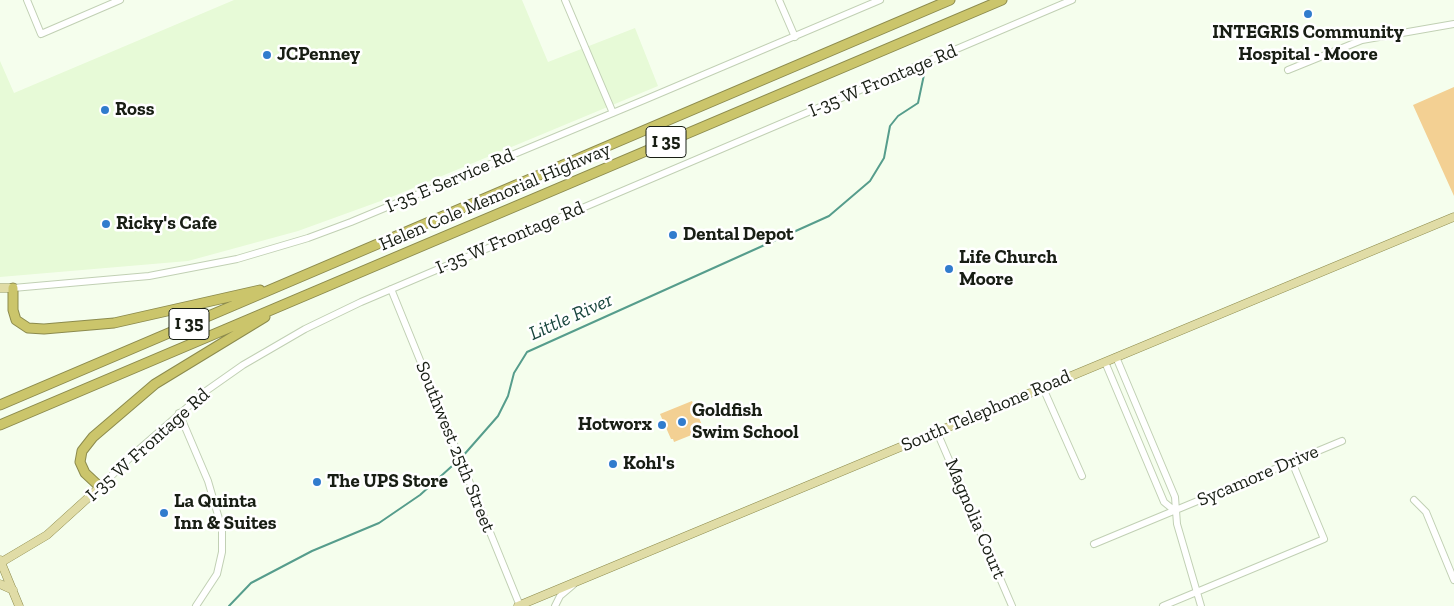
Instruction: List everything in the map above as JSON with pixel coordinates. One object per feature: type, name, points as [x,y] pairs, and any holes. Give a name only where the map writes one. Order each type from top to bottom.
[{"type":"highway","name":"Helen Cole Memorial Highway","points":[[0,405],[950,0]]},
{"type":"highway","name":"Helen Cole Memorial Highway","points":[[0,425],[1002,0]]},
{"type":"highway","points":[[13,288],[16,320],[28,328],[44,330],[114,323],[282,285]]},
{"type":"highway","points":[[100,487],[85,473],[80,462],[82,451],[93,437],[132,401],[163,378],[290,302]]},
{"type":"main road","name":"South Telephone Road","points":[[520,606],[1454,217]]},
{"type":"main road","name":"I-35 E Service Rd","points":[[0,288],[13,288]]},
{"type":"main road","name":"I-35 W Frontage Rd","points":[[0,562],[47,535],[100,487]]},
{"type":"main road","points":[[0,562],[19,606]]},
{"type":"main road","points":[[0,584],[12,590]]},
{"type":"street","points":[[27,0],[40,34],[118,0]]},
{"type":"street","points":[[565,0],[613,113]]},
{"type":"street","points":[[779,0],[794,36]]},
{"type":"street","name":"I-35 E Service Rd","points":[[13,288],[149,276],[228,260],[284,246],[351,222],[880,0]]},
{"type":"street","name":"I-35 W Frontage Rd","points":[[100,487],[179,413],[212,387],[277,344],[337,313],[1072,0]]},
{"type":"street","points":[[1288,70],[1362,40],[1454,24]]},
{"type":"street","name":"Southwest 25th Street","points":[[391,289],[520,606]]},
{"type":"street","points":[[1116,357],[1175,497],[1175,511],[1201,606]]},
{"type":"street","points":[[1105,362],[1164,502],[1175,511]]},
{"type":"street","points":[[1043,388],[1082,476]]},
{"type":"street","points":[[179,413],[208,481],[222,528],[222,552],[217,574],[196,606]]},
{"type":"street","name":"Magnolia Court","points":[[937,432],[1012,606]]},
{"type":"street","name":"Sycamore Drive","points":[[1094,544],[1342,441]]},
{"type":"street","points":[[1163,606],[1324,539],[1292,462]]},
{"type":"street","points":[[1414,500],[1426,512],[1454,580]]},
{"type":"street","points":[[555,606],[560,596],[576,582]]},
{"type":"shaded area","points":[[234,0],[522,0],[548,62],[635,28],[658,86],[389,198],[298,231],[188,261],[0,277],[0,61],[14,93]]},
{"type":"shaded area","points":[[1454,87],[1454,196],[1413,105]]},
{"type":"shaded area","name":"Goldfish Swim School","points":[[692,401],[704,430],[674,442],[660,414]]},
{"type":"waterway","name":"Little River","points":[[229,606],[251,583],[312,551],[379,523],[420,495],[462,457],[498,416],[508,396],[514,373],[527,352],[829,216],[870,181],[884,158],[890,126],[898,116],[918,103],[925,70]]},
{"type":"place","name":"INTEGRIS Community Hospital - Moore","points":[[1308,14]]},
{"type":"place","name":"JCPenney","points":[[267,55]]},
{"type":"place","name":"Ross","points":[[105,110]]},
{"type":"place","name":"Ricky's Cafe","points":[[106,224]]},
{"type":"place","name":"Dental Depot","points":[[673,235]]},
{"type":"place","name":"Life Church Moore","points":[[949,269]]},
{"type":"place","name":"Goldfish Swim School","points":[[682,422]]},
{"type":"place","name":"Hotworx","points":[[662,425]]},
{"type":"place","name":"Kohl's","points":[[613,464]]},
{"type":"place","name":"The UPS Store","points":[[317,482]]},
{"type":"place","name":"La Quinta Inn & Suites","points":[[164,513]]}]
